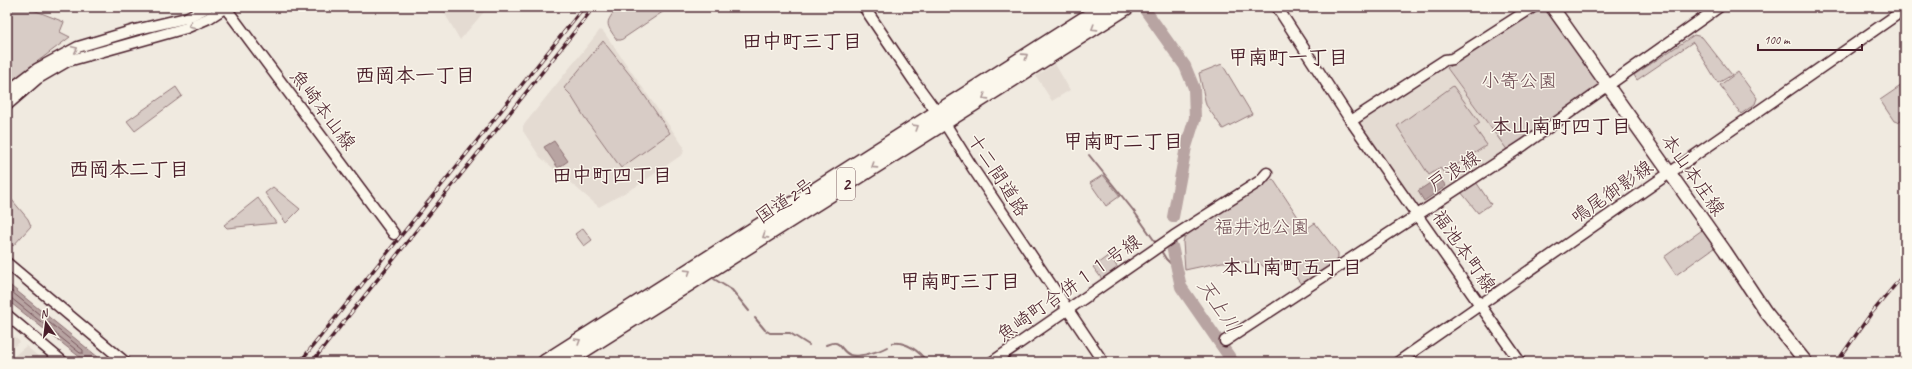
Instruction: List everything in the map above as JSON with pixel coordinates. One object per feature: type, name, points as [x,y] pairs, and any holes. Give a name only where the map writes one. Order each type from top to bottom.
[{"type":"highway","name":"国道2号","points":[[565,362],[941,118],[1103,7]]},
{"type":"highway","name":"国道2号","points":[[545,362],[941,118],[1127,7]]},
{"type":"main road","name":"本山本庄線","points":[[1552,7],[1725,251],[1765,311],[1806,362]]},
{"type":"street","points":[[7,92],[37,69],[78,47],[135,30],[186,18],[208,7]]},
{"type":"street","points":[[7,105],[37,78],[68,61],[186,28],[209,18],[225,7]]},
{"type":"street","name":"魚崎本山線","points":[[225,7],[394,234]]},
{"type":"street","name":"十二間道路","points":[[864,7],[941,118],[974,170],[1103,362]]},
{"type":"street","name":"福池本町線","points":[[1277,7],[1351,121],[1520,362]]},
{"type":"street","points":[[1351,121],[1445,60],[1452,59],[1533,7]]},
{"type":"street","name":"戸浪線","points":[[1225,341],[1524,145],[1718,8]]},
{"type":"street","name":"鳴尾御影線","points":[[1398,362],[1905,9]]},
{"type":"street","name":"魚崎町合併１１号線","points":[[992,362],[1170,239],[1260,181],[1267,173]]},
{"type":"street","points":[[7,263],[125,362]]},
{"type":"street","points":[[7,315],[63,362]]},
{"type":"shaded area","points":[[441,7],[488,7],[460,40]]},
{"type":"shaded area","points":[[600,30],[603,31],[684,147],[683,154],[637,186],[599,207],[540,157],[523,131],[523,126]]},
{"type":"shaded area","points":[[1055,64],[1070,90],[1052,101],[1036,76]]},
{"type":"shaded area","points":[[1445,66],[1508,151],[1422,206],[1415,205],[1358,124],[1359,120]]},
{"type":"shaded area","points":[[7,330],[20,342],[7,352]]},
{"type":"shaded area","points":[[26,346],[45,362],[7,362]]},
{"type":"green space","points":[[7,7],[26,7],[64,22],[60,32],[70,37],[9,83],[7,83]]},
{"type":"green space","points":[[618,7],[670,7],[621,40],[617,40],[610,30],[608,23]]},
{"type":"green space","name":"小寄公園","points":[[1544,7],[1548,7],[1600,80],[1599,86],[1508,151],[1447,68]]},
{"type":"green space","points":[[1694,35],[1702,37],[1732,75],[1718,83],[1693,42],[1637,80],[1634,75]]},
{"type":"green space","points":[[603,41],[634,80],[670,133],[621,168],[585,118],[570,94],[564,88]]},
{"type":"green space","points":[[1222,64],[1252,114],[1223,129],[1206,105],[1199,73]]},
{"type":"green space","points":[[1738,72],[1757,98],[1755,104],[1741,114],[1720,85]]},
{"type":"green space","points":[[1905,83],[1905,117],[1898,122],[1894,121],[1880,100]]},
{"type":"green space","points":[[1453,86],[1480,123],[1474,127],[1487,145],[1444,173],[1440,168],[1429,175],[1397,126]]},
{"type":"green space","points":[[176,87],[182,96],[135,131],[127,121]]},
{"type":"green space","points":[[1103,175],[1120,196],[1106,206],[1090,183]]},
{"type":"green space","name":"福井池公園","points":[[1273,179],[1306,229],[1315,223],[1338,253],[1338,260],[1301,284],[1285,262],[1270,272],[1258,262],[1222,262],[1185,270],[1183,242],[1185,235]]},
{"type":"green space","points":[[1476,182],[1491,204],[1478,213],[1461,192]]},
{"type":"green space","points":[[273,187],[300,209],[286,223],[265,193]]},
{"type":"green space","points":[[7,194],[28,219],[31,226],[13,246],[7,240]]},
{"type":"green space","points":[[258,198],[276,223],[227,228],[224,225]]},
{"type":"green space","points":[[583,228],[592,240],[584,246],[575,234]]},
{"type":"green space","points":[[1705,228],[1718,245],[1676,275],[1664,257]]},
{"type":"green space","points":[[1109,255],[1118,268],[1102,279],[1093,267]]},
{"type":"water","points":[[554,141],[568,161],[558,168],[544,147]]},
{"type":"water","points":[[1439,177],[1446,186],[1424,201],[1418,191]]},
{"type":"water","points":[[7,283],[104,362],[86,362],[7,300]]},
{"type":"waterway","name":"天上川","points":[[1143,7],[1185,66],[1194,88],[1195,118],[1186,147],[1173,217]]},
{"type":"waterway","points":[[1089,155],[1133,210],[1156,243]]},
{"type":"waterway","name":"天上川","points":[[1172,246],[1181,287],[1233,362]]},
{"type":"waterway","points":[[1160,249],[1166,259],[1176,269]]},
{"type":"waterway","points":[[714,279],[732,290],[749,311]]},
{"type":"waterway","points":[[755,318],[765,330],[770,333],[790,333],[809,345]]},
{"type":"waterway","points":[[826,345],[831,343],[838,344],[846,353],[854,356],[869,354],[887,347]]},
{"type":"waterway","points":[[892,343],[907,345],[920,354],[927,362]]},
{"type":"railway","points":[[300,362],[584,7]]},
{"type":"railway","points":[[312,362],[594,7]]},
{"type":"railway","points":[[1837,362],[1870,315],[1905,273]]},
{"type":"district","name":"田中町三丁目","points":[[802,41]]},
{"type":"district","name":"甲南町一丁目","points":[[1288,57]]},
{"type":"district","name":"西岡本一丁目","points":[[415,75]]},
{"type":"district","name":"本山南町四丁目","points":[[1561,126]]},
{"type":"district","name":"甲南町二丁目","points":[[1123,141]]},
{"type":"district","name":"西岡本二丁目","points":[[129,169]]},
{"type":"district","name":"田中町四丁目","points":[[612,175]]},
{"type":"district","name":"本山南町五丁目","points":[[1292,267]]},
{"type":"district","name":"甲南町三丁目","points":[[960,281]]}]
